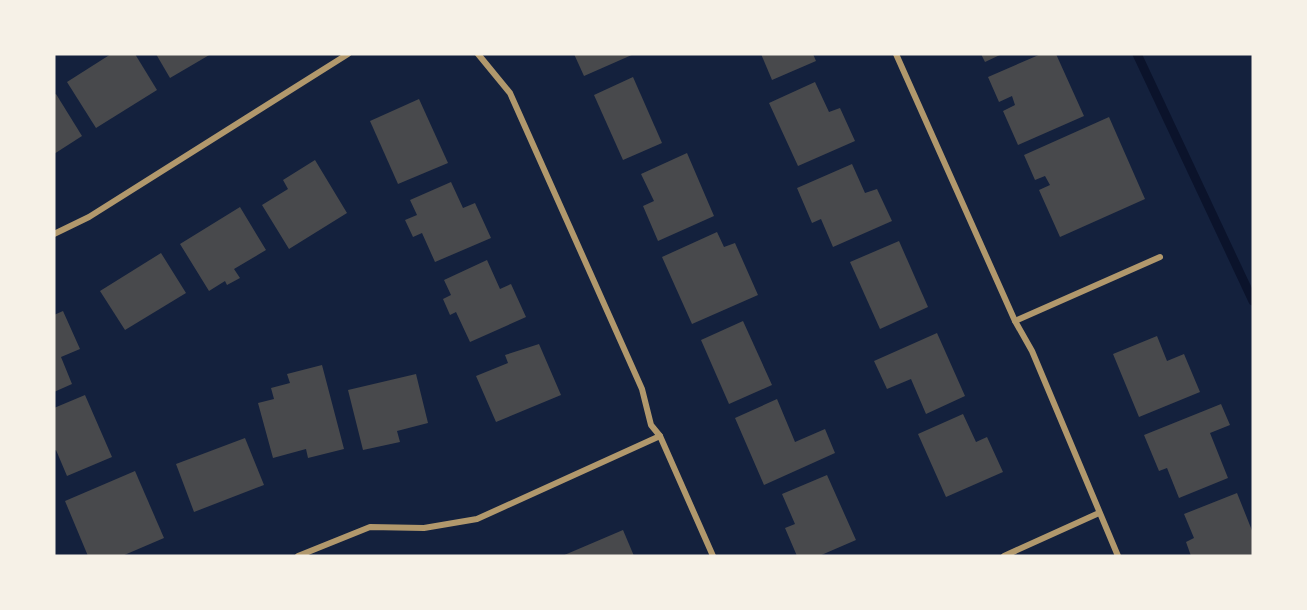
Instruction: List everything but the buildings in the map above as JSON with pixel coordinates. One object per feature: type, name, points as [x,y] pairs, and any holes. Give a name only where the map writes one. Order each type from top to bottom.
[{"type":"street","points":[[54,234],[89,217],[348,54]]},
{"type":"street","points":[[478,54],[510,93],[642,389],[651,425],[660,436],[713,556]]},
{"type":"street","points":[[896,54],[1015,321],[1032,351],[1118,556]]},
{"type":"street","points":[[1015,321],[1161,256]]},
{"type":"street","points":[[298,556],[370,527],[424,528],[477,519],[660,436]]},
{"type":"street","points":[[1004,556],[1099,513]]},
{"type":"waterway","points":[[1137,54],[1253,301]]}]
